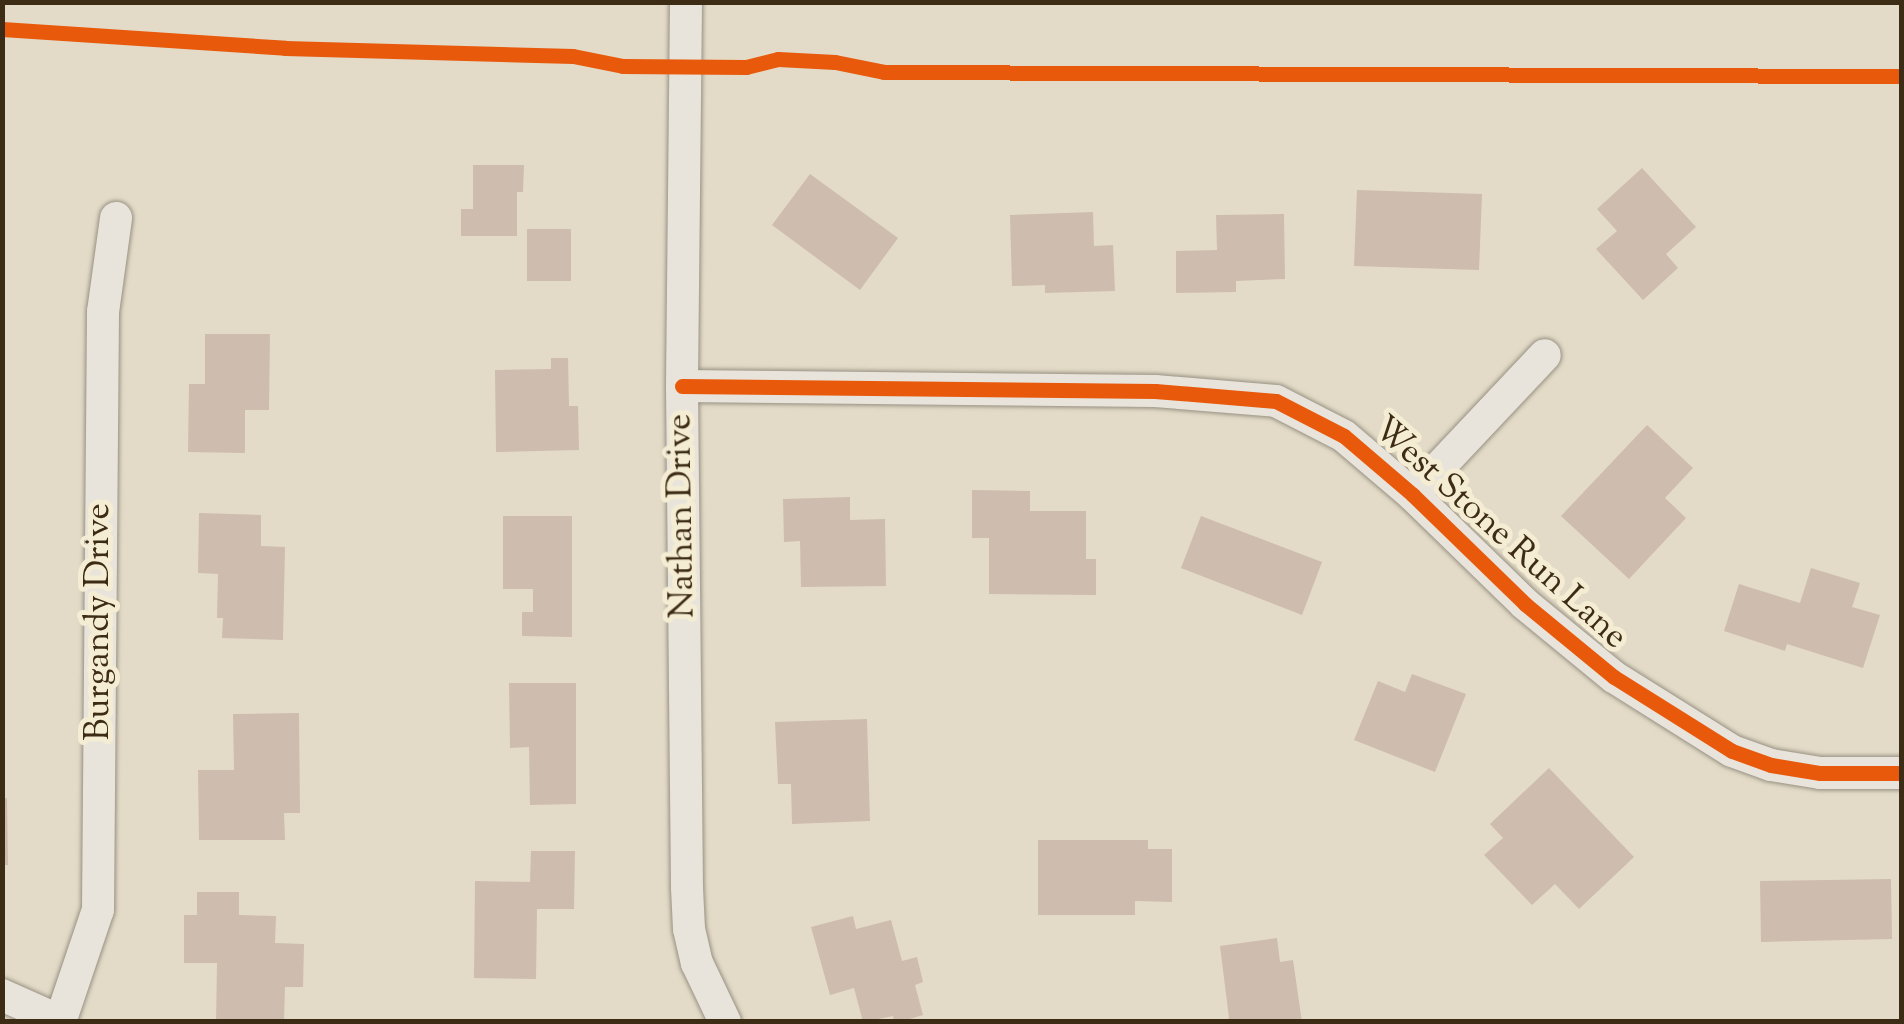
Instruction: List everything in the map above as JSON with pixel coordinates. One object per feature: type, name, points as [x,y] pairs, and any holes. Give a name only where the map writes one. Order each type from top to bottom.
[{"type":"street","name":"Nathan Drive","points":[[686,2],[682,386],[689,929],[697,963],[726,1022]]},
{"type":"street","name":"Burgandy Drive","points":[[60,1021],[98,910],[102,312],[116,218]]},
{"type":"street","points":[[1413,495],[1545,354]]},
{"type":"street","name":"West Stone Run Lane","points":[[682,386],[1155,390],[1276,401],[1344,436],[1413,495],[1525,604],[1599,664],[1732,751],[1770,765],[1820,773],[1902,773]]},
{"type":"street","points":[[2,995],[60,1021]]},
{"type":"building","points":[[473,165],[524,165],[523,192],[517,192],[517,236],[461,236],[461,209],[473,209]]},
{"type":"building","points":[[1642,168],[1696,227],[1666,254],[1678,268],[1643,300],[1596,249],[1617,231],[1597,209]]},
{"type":"building","points":[[810,174],[898,238],[860,290],[772,225]]},
{"type":"building","points":[[1357,190],[1482,194],[1479,270],[1354,266]]},
{"type":"building","points":[[1093,212],[1094,246],[1113,245],[1115,291],[1045,293],[1045,285],[1012,286],[1010,215]]},
{"type":"building","points":[[1284,214],[1285,279],[1236,281],[1236,292],[1176,293],[1176,251],[1217,250],[1216,215]]},
{"type":"building","points":[[527,229],[571,229],[571,281],[527,281]]},
{"type":"building","points":[[205,334],[270,334],[269,410],[245,410],[245,453],[188,452],[189,384],[205,384]]},
{"type":"building","points":[[551,358],[568,358],[569,406],[578,406],[579,450],[496,452],[495,370],[551,369]]},
{"type":"building","points":[[1647,425],[1693,468],[1665,498],[1686,518],[1629,579],[1561,516]]},
{"type":"building","points":[[972,490],[1030,491],[1030,511],[1086,511],[1086,559],[1096,559],[1096,595],[989,594],[989,538],[972,538]]},
{"type":"building","points":[[850,497],[850,520],[885,519],[886,586],[801,587],[800,541],[784,542],[783,499]]},
{"type":"building","points":[[199,513],[261,515],[261,546],[285,547],[283,640],[222,638],[223,618],[217,618],[218,574],[198,573]]},
{"type":"building","points":[[503,516],[572,516],[572,637],[522,636],[522,612],[533,612],[533,589],[503,589]]},
{"type":"building","points":[[1201,516],[1322,562],[1302,615],[1181,568]]},
{"type":"building","points":[[1811,568],[1860,583],[1852,607],[1880,615],[1863,668],[1787,644],[1785,651],[1724,631],[1739,584],[1800,603]]},
{"type":"building","points":[[1412,674],[1466,694],[1435,772],[1354,740],[1378,681],[1405,692]]},
{"type":"building","points":[[509,683],[576,683],[576,804],[530,805],[529,747],[510,748]]},
{"type":"building","points":[[299,713],[300,813],[284,813],[285,840],[199,840],[198,770],[234,770],[233,714]]},
{"type":"building","points":[[867,719],[870,821],[792,824],[791,784],[778,784],[775,722]]},
{"type":"building","points":[[1549,768],[1634,857],[1579,909],[1555,884],[1532,905],[1484,855],[1503,838],[1490,824]]},
{"type":"building","points":[[2,798],[7,798],[8,865],[2,865]]},
{"type":"building","points":[[1038,840],[1148,840],[1148,849],[1172,849],[1172,902],[1135,901],[1135,915],[1038,915]]},
{"type":"building","points":[[531,851],[575,851],[574,909],[537,909],[536,979],[474,978],[475,881],[530,882]]},
{"type":"building","points":[[1891,879],[1892,939],[1761,942],[1760,881]]},
{"type":"building","points":[[197,892],[239,892],[239,915],[276,916],[275,943],[304,944],[303,987],[285,987],[284,1022],[216,1022],[217,963],[184,963],[184,915],[197,915]]},
{"type":"building","points":[[853,916],[856,929],[891,920],[902,961],[917,957],[923,982],[915,985],[923,1015],[900,1022],[894,1022],[893,1016],[863,1022],[854,988],[830,995],[811,927]]},
{"type":"building","points":[[1277,938],[1280,962],[1293,960],[1302,1022],[1222,1022],[1229,1018],[1220,946]]},
{"type":"cycle path","points":[[2,29],[285,48],[573,56],[623,66],[746,67],[778,59],[835,62],[884,72],[1902,76]]},
{"type":"cycle path","points":[[682,386],[1155,391],[1276,401],[1344,436],[1413,495],[1525,604],[1614,677],[1732,751],[1771,765],[1820,773],[1902,773]]}]
